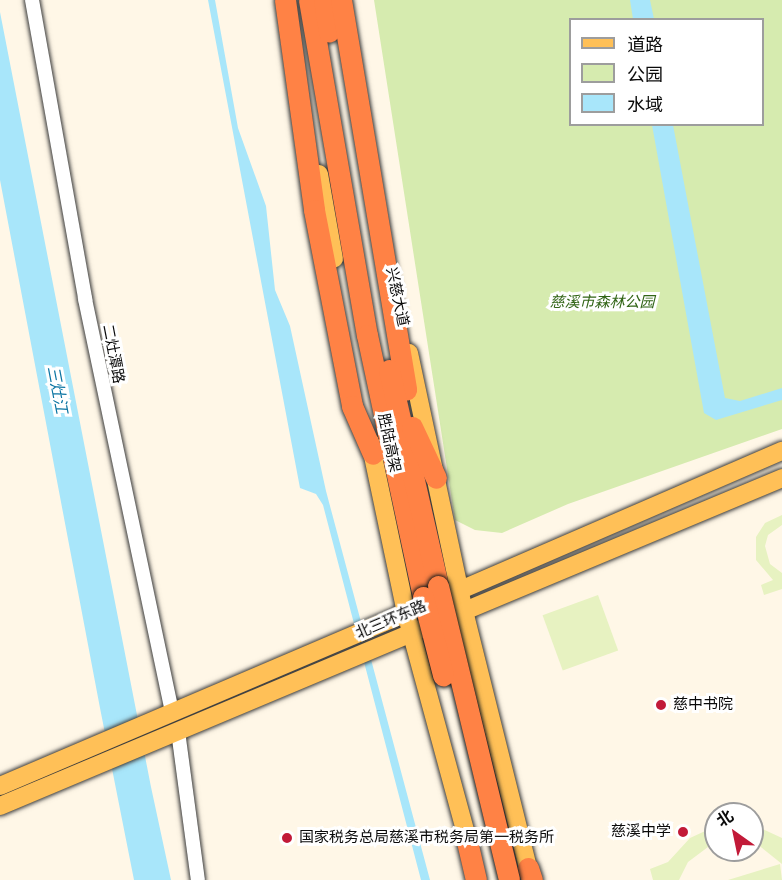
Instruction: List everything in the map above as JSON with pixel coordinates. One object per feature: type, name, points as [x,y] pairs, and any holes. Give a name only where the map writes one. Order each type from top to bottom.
[{"type":"highway","points":[[285,0],[314,210],[350,393],[373,454]]},
{"type":"highway","name":"胜陆高架","points":[[309,0],[369,346],[423,597],[496,880]]},
{"type":"highway","name":"胜陆高架","points":[[324,0],[380,333],[459,688],[509,880]]},
{"type":"highway","points":[[341,0],[414,435],[436,478]]},
{"type":"highway","points":[[466,837],[477,880]]},
{"type":"main road","points":[[292,0],[315,156],[406,613],[466,837]]},
{"type":"main road","name":"兴慈大道","points":[[351,0],[376,199],[464,611],[530,876]]},
{"type":"main road","name":"北三环东路","points":[[0,786],[782,451]]},
{"type":"main road","name":"北三环东路","points":[[0,806],[782,478]]},
{"type":"street","name":"二灶潭路","points":[[32,0],[85,299],[172,713]]},
{"type":"street","points":[[178,732],[198,880]]},
{"type":"green space","name":"慈溪市森林公园","points":[[374,0],[782,0],[782,429],[568,504],[502,533],[475,530],[455,520]]},
{"type":"green space","points":[[782,515],[782,525],[768,535],[765,546],[770,564],[782,573],[782,589],[764,595],[761,585],[773,580],[756,560],[756,537],[765,523]]},
{"type":"green space","points":[[598,595],[618,650],[563,671],[543,615]]},
{"type":"green space","points":[[764,830],[782,838],[782,864],[764,850]]},
{"type":"green space","points":[[704,832],[704,850],[688,862],[679,880],[653,880],[650,869],[668,862],[690,838]]},
{"type":"green space","points":[[780,864],[782,880],[728,880]]},
{"type":"water","points":[[208,0],[215,0],[238,128],[266,206],[275,290],[290,326],[326,491],[430,880],[421,880],[323,505],[316,494],[300,488]]},
{"type":"water","points":[[630,0],[650,0],[654,18],[633,18]]},
{"type":"water","name":"三灶江","points":[[0,12],[171,880],[134,880],[100,708],[0,180]]},
{"type":"water","points":[[652,126],[673,126],[725,398],[740,401],[782,388],[782,400],[716,420],[704,413]]},
{"type":"place","name":"慈中书院","points":[[661,705]]},
{"type":"place","name":"慈溪中学","points":[[683,832]]},
{"type":"place","name":"国家税务总局慈溪市税务局第一税务所","points":[[287,838]]}]
